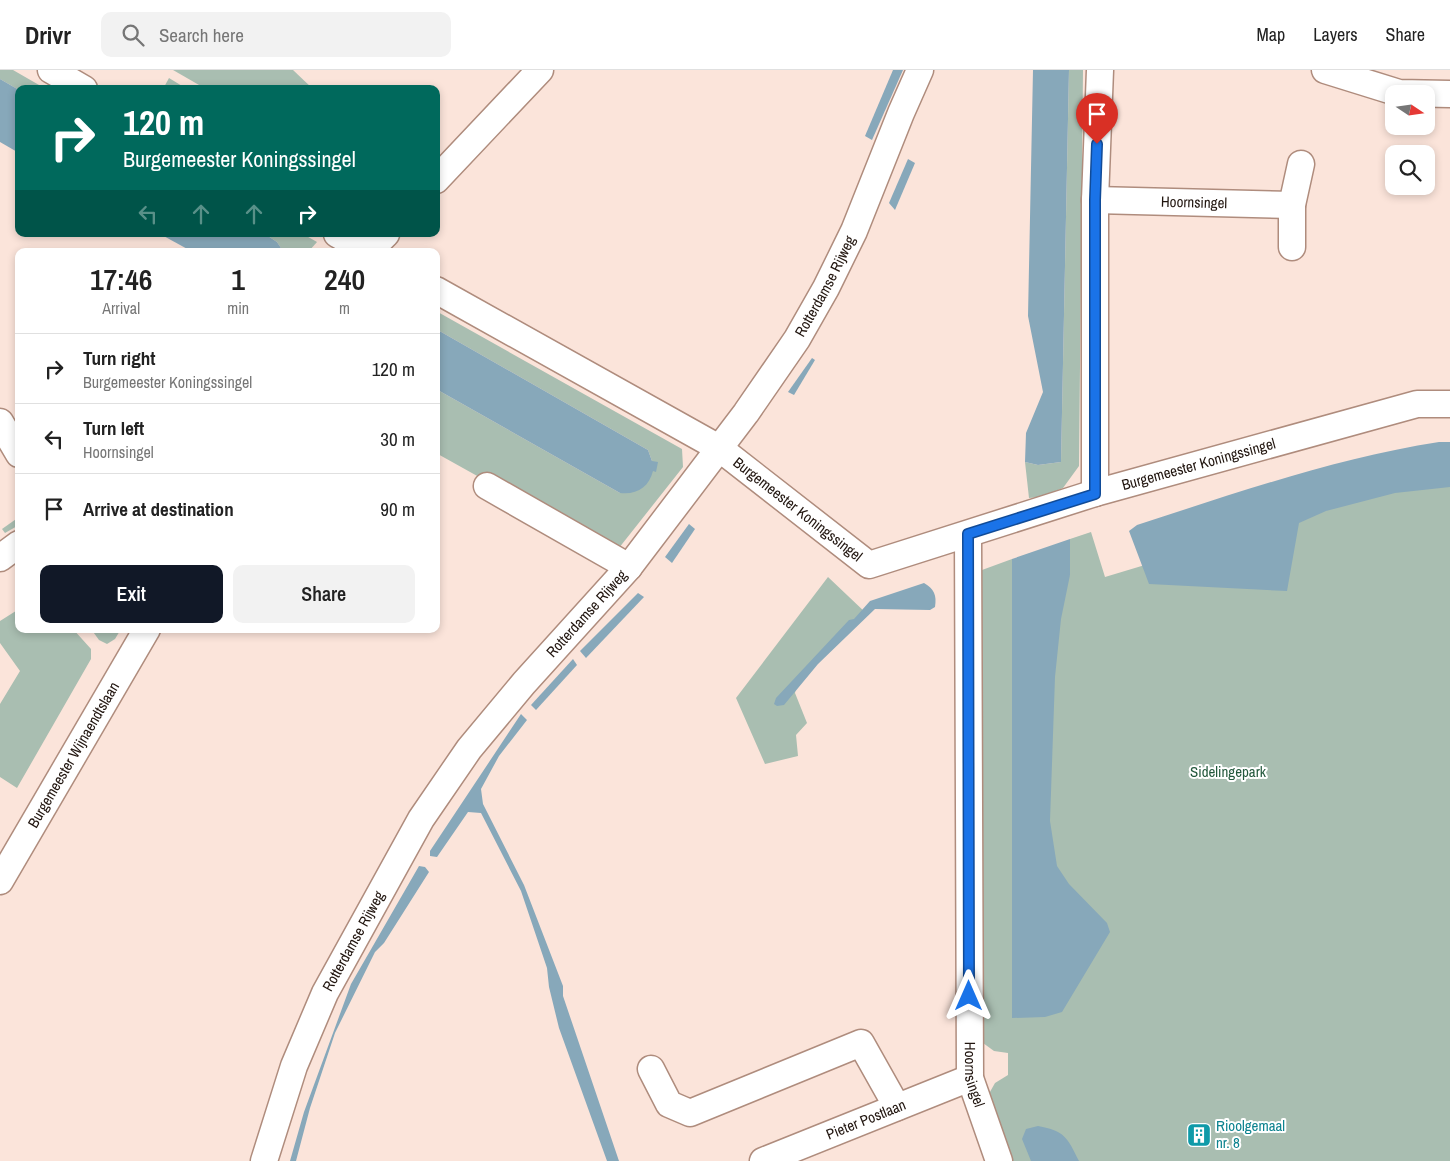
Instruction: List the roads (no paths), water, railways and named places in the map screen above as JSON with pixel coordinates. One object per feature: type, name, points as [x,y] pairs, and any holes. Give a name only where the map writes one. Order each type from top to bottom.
[{"type":"street","points":[[51,70],[77,85]]},
{"type":"street","points":[[440,176],[540,70]]},
{"type":"street","name":"Rotterdamse Rijweg","points":[[264,1161],[294,1066],[326,993],[421,819],[468,749],[524,682],[629,567],[746,413],[797,339],[826,288],[854,231],[920,70]]},
{"type":"street","points":[[1095,494],[1095,200],[1100,70]]},
{"type":"street","points":[[1326,70],[1399,93],[1450,94]]},
{"type":"street","points":[[1292,247],[1292,206],[1301,164]]},
{"type":"street","name":"Hoornsingel","points":[[1095,200],[1292,206]]},
{"type":"street","points":[[342,237],[363,248]]},
{"type":"street","points":[[371,248],[383,237]]},
{"type":"street","name":"Burgemeester Koningssingel","points":[[440,292],[719,448],[869,565],[1095,494],[1417,404],[1450,404]]},
{"type":"street","points":[[0,422],[15,447]]},
{"type":"street","points":[[487,486],[629,567]]},
{"type":"street","name":"Hoornsingel","points":[[968,534],[970,1078],[999,1161]]},
{"type":"street","points":[[0,558],[15,547]]},
{"type":"street","name":"Burgemeester Wijnaendtslaan","points":[[0,881],[146,633]]},
{"type":"street","points":[[651,1069],[669,1104],[690,1113],[861,1043],[897,1108]]},
{"type":"street","name":"Pieter Postlaan","points":[[763,1161],[970,1078]]},
{"type":"water","points":[[893,70],[903,70],[872,140],[865,136]]},
{"type":"water","points":[[1033,70],[1069,70],[1061,462],[1038,465],[1025,462],[1026,433],[1043,392],[1028,316]]},
{"type":"water","points":[[0,79],[15,88],[15,151],[0,142]]},
{"type":"water","points":[[908,159],[915,163],[895,210],[889,203]]},
{"type":"water","points":[[165,237],[270,237],[277,242],[281,248],[186,248]]},
{"type":"water","points":[[440,331],[648,450],[652,461],[658,462],[656,472],[653,471],[649,481],[641,489],[632,493],[620,493],[440,391]]},
{"type":"water","points":[[812,358],[815,360],[794,395],[788,392]]},
{"type":"water","points":[[1439,442],[1450,442],[1450,487],[1395,493],[1326,511],[1299,523],[1287,591],[1149,584],[1129,531],[1137,525],[1286,477],[1362,457]]},
{"type":"water","points":[[689,524],[695,529],[672,563],[665,557]]},
{"type":"water","points":[[1070,539],[1070,575],[1061,619],[1055,677],[1050,821],[1057,866],[1069,884],[1107,923],[1110,932],[1062,1012],[1045,1017],[1012,1018],[1012,559]]},
{"type":"water","points":[[924,583],[934,593],[936,599],[935,607],[930,610],[875,609],[818,664],[784,705],[777,706],[774,704],[776,698],[849,620],[854,619],[870,601]]},
{"type":"water","points":[[638,593],[644,597],[586,658],[580,651]]},
{"type":"water","points":[[573,659],[577,665],[536,710],[531,705]]},
{"type":"water","points":[[521,714],[527,720],[499,756],[481,789],[483,804],[524,885],[563,986],[563,996],[619,1161],[607,1161],[559,1028],[549,987],[547,968],[521,891],[481,813],[468,812],[437,857],[430,856],[430,851]]},
{"type":"water","points":[[419,866],[425,867],[429,872],[384,943],[375,952],[335,1033],[310,1108],[296,1161],[290,1161],[304,1112],[351,984]]},
{"type":"water","points":[[1038,1126],[1054,1130],[1064,1136],[1079,1161],[1031,1161],[1022,1139],[1026,1129]]},
{"type":"place","name":"Rioolgemaal nr. 8","points":[[1199,1135]]},
{"type":"park label","name":"Sidelingepark","points":[[1228,772]]}]
